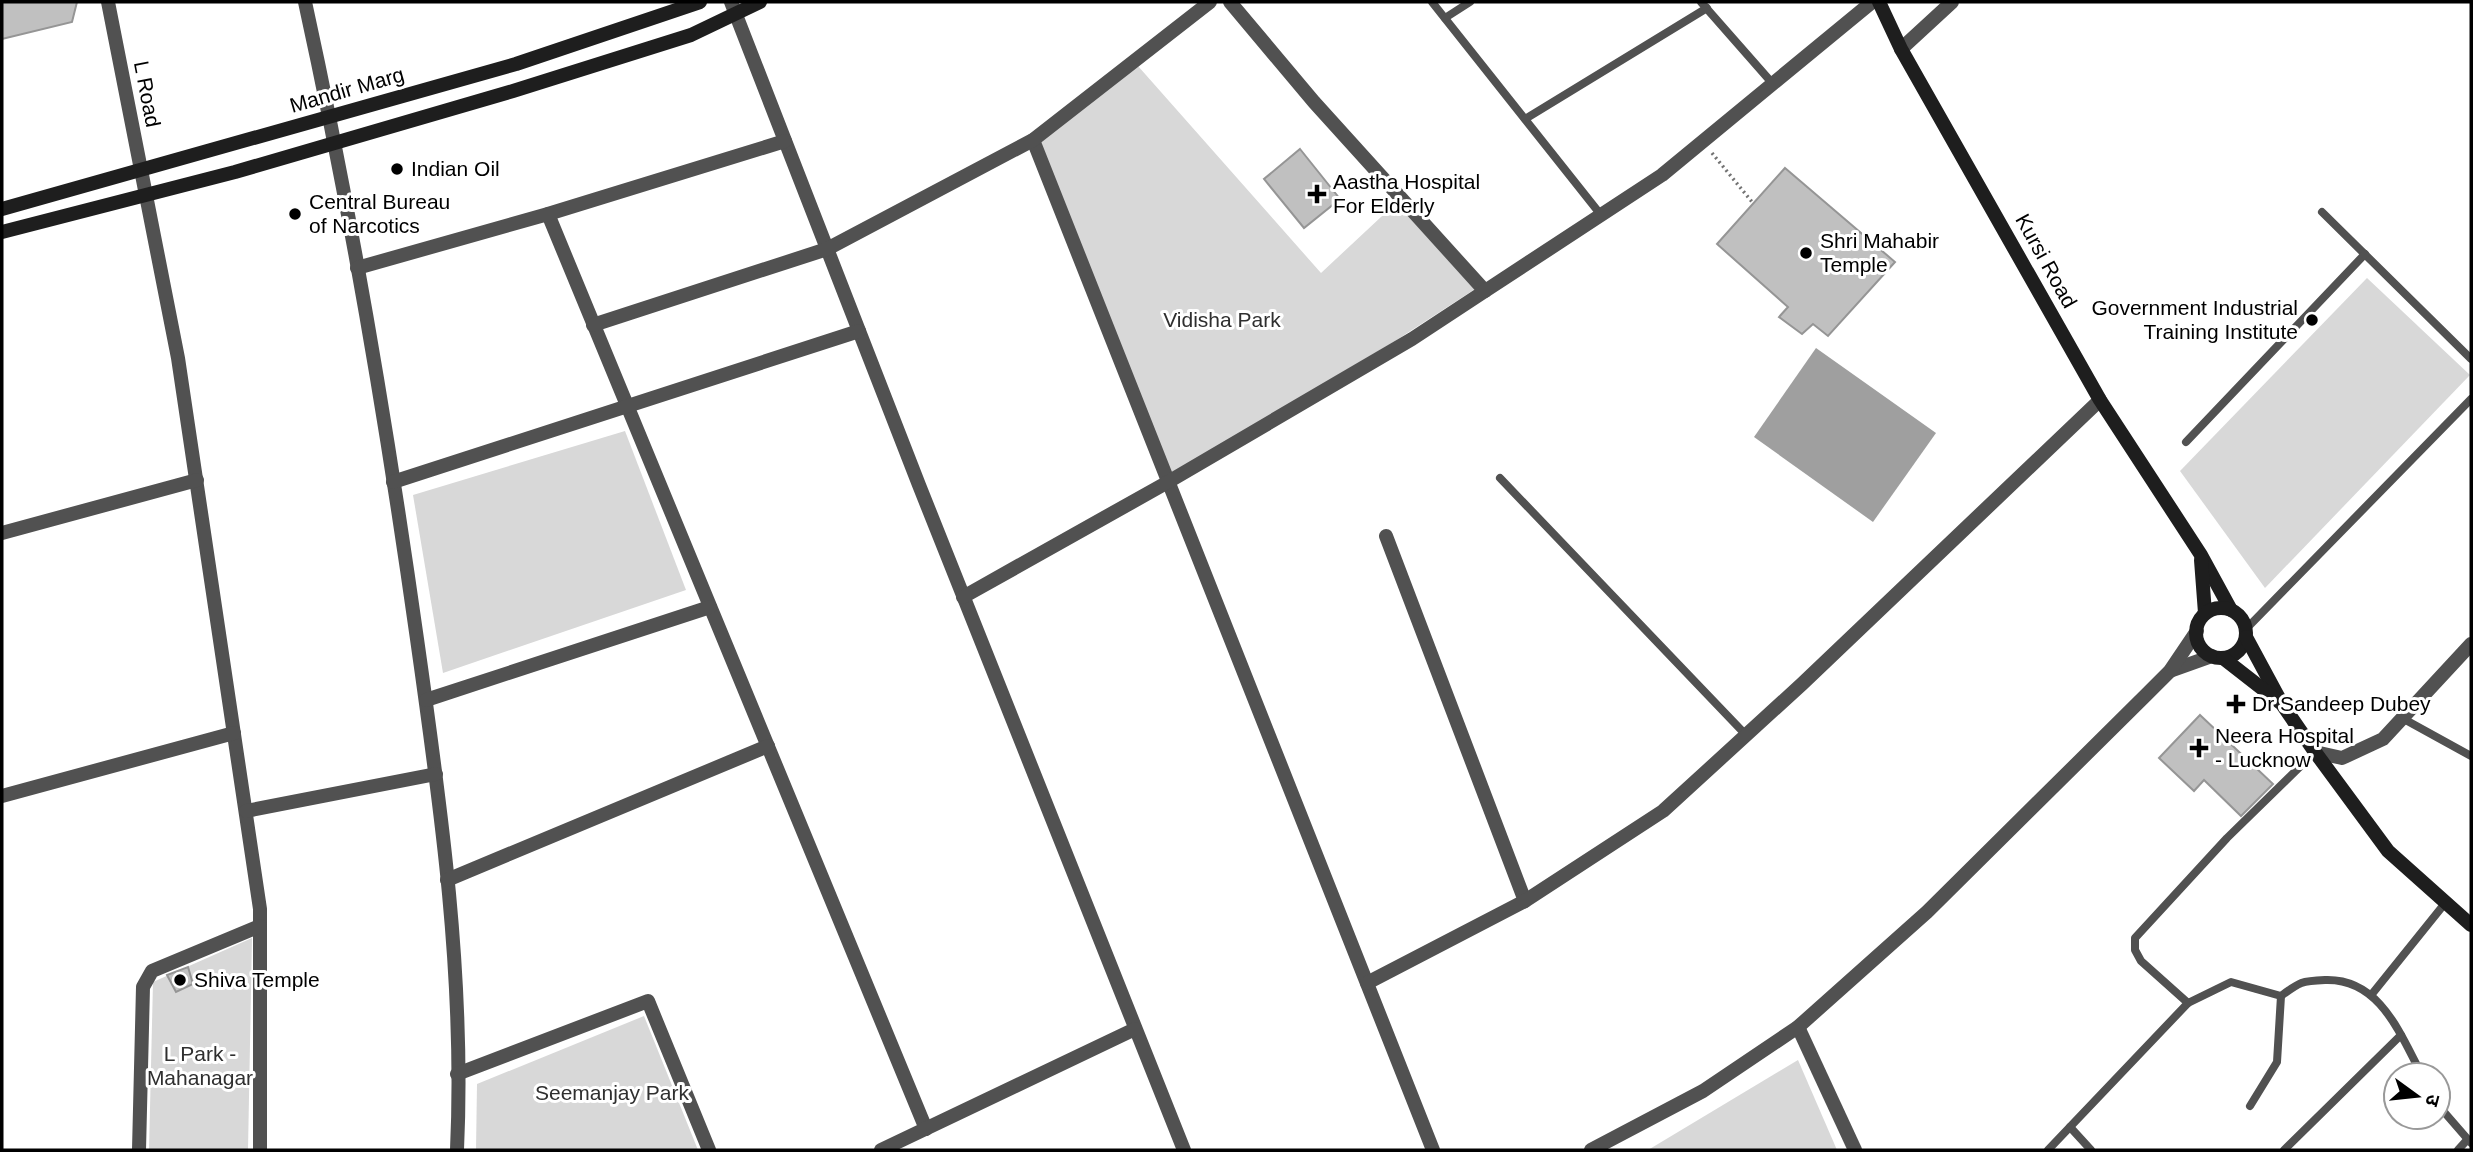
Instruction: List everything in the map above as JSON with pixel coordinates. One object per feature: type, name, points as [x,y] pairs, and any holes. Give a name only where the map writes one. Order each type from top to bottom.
[{"type":"main road","name":"Mandir Marg","points":[[2,209],[516,64],[700,2]]},
{"type":"main road","points":[[2,232],[335,143],[691,35],[733,8],[760,2]]},
{"type":"main road","name":"Kursi Road","points":[[1879,2],[1901,49],[2100,400],[2201,555],[2206,613]]},
{"type":"main road","points":[[2201,555],[2231,610]]},
{"type":"main road","points":[[2282,705],[2200,646],[2196,631],[2206,613],[2218,608],[2239,614],[2282,705],[2388,851],[2471,925]]},
{"type":"main road","points":[[2218,657],[2238,652],[2246,633]]},
{"type":"street","name":"L Road","points":[[108,2],[178,358],[260,909],[260,1150]]},
{"type":"street","points":[[305,2],[330,117],[357,268],[393,482],[436,774],[456,979],[457,1150]]},
{"type":"street","points":[[593,325],[827,249],[1032,140],[1210,2]]},
{"type":"street","points":[[1230,2],[1314,102],[1486,291]]},
{"type":"street","points":[[963,597],[1168,482],[1412,339],[1486,291],[1662,175],[1872,2]]},
{"type":"street","points":[[1901,49],[1952,2]]},
{"type":"street","points":[[733,8],[963,597],[1184,1150]]},
{"type":"street","points":[[1032,140],[1433,1150]]},
{"type":"street","points":[[357,268],[548,214],[785,141]]},
{"type":"street","points":[[548,214],[926,1129]]},
{"type":"street","points":[[393,482],[859,331]]},
{"type":"street","points":[[1367,983],[1525,901],[1663,811],[2100,400]]},
{"type":"street","points":[[2,533],[197,480]]},
{"type":"street","points":[[1386,536],[1525,901]]},
{"type":"street","points":[[426,700],[710,607]]},
{"type":"street","points":[[1591,1150],[1703,1091],[1798,1027],[1927,912],[2170,671],[2196,631]]},
{"type":"street","points":[[2315,752],[2342,758],[2383,739],[2471,644]]},
{"type":"street","points":[[2170,671],[2218,657]]},
{"type":"street","points":[[2,796],[234,733]]},
{"type":"street","points":[[447,880],[768,746]]},
{"type":"street","points":[[246,811],[436,774]]},
{"type":"street","points":[[139,1150],[143,987],[152,971],[260,926]]},
{"type":"street","points":[[457,1074],[648,1002],[709,1150]]},
{"type":"street","points":[[1798,1027],[1855,1150]]},
{"type":"street","points":[[881,1150],[1135,1029]]},
{"type":"lane","points":[[1432,2],[1601,215]]},
{"type":"lane","points":[[1445,18],[1470,2]]},
{"type":"lane","points":[[1525,119],[1704,5],[1773,84]]},
{"type":"lane","points":[[2322,212],[2471,359]]},
{"type":"lane","points":[[2186,442],[2365,254]]},
{"type":"lane","points":[[2246,633],[2471,399]]},
{"type":"lane","points":[[1500,478],[1746,735]]},
{"type":"lane","points":[[2402,718],[2471,756]]},
{"type":"lane","points":[[2188,1003],[2141,961],[2135,950],[2135,938],[2227,838],[2315,752]]},
{"type":"lane","points":[[2372,994],[2446,902]]},
{"type":"lane","points":[[2250,1106],[2277,1062],[2281,996],[2301,981],[2341,979],[2372,994],[2401,1035],[2415,1061]]},
{"type":"lane","points":[[2048,1150],[2188,1003],[2231,982],[2281,996]]},
{"type":"lane","points":[[2284,1150],[2401,1035]]},
{"type":"lane","points":[[2452,1122],[2469,1142],[2458,1150]]},
{"type":"lane","points":[[2070,1127],[2091,1150]]},
{"type":"path","points":[[1703,142],[1753,203]]},
{"type":"green space","name":"Vidisha Park","points":[[1138,66],[1321,273],[1396,203],[1475,289],[1395,341],[1171,474],[1039,141]]},
{"type":"green space","points":[[2367,278],[2470,375],[2265,588],[2180,471]]},
{"type":"green space","points":[[625,431],[686,590],[443,673],[413,495]]},
{"type":"green space","name":"L Park - Mahanagar","points":[[252,938],[248,1150],[149,1150],[153,982]]},
{"type":"green space","name":"Seemanjay Park","points":[[644,1016],[698,1150],[476,1150],[477,1084]]},
{"type":"green space","points":[[1798,1060],[1837,1150],[1648,1150]]},
{"type":"shaded area","points":[[1816,348],[1936,433],[1873,522],[1754,437]]},
{"type":"building","points":[[2,2],[77,2],[72,22],[2,39]]},
{"type":"building","points":[[1300,149],[1340,199],[1304,228],[1264,179]]},
{"type":"building","name":"Shri Mahabir Temple","points":[[1785,168],[1895,262],[1828,336],[1813,324],[1802,334],[1779,317],[1788,307],[1717,244]]},
{"type":"building","points":[[2200,715],[2273,784],[2241,816],[2204,780],[2194,791],[2159,758]]},
{"type":"building","name":"Shiva Temple","points":[[188,967],[193,984],[176,992],[167,975]]},
{"type":"place","name":"Indian Oil","points":[[397,169]]},
{"type":"place","name":"Aastha Hospital For Elderly","points":[[1317,194]]},
{"type":"place","name":"Central Bureau of Narcotics","points":[[295,214]]},
{"type":"place","name":"Shri Mahabir Temple","points":[[1806,253]]},
{"type":"place","name":"Government Industrial Training Institute","points":[[2312,320]]},
{"type":"place","name":"Dr Sandeep Dubey","points":[[2236,704]]},
{"type":"place","name":"Neera Hospital - Lucknow","points":[[2199,748]]},
{"type":"place","name":"Shiva Temple","points":[[180,980]]}]
